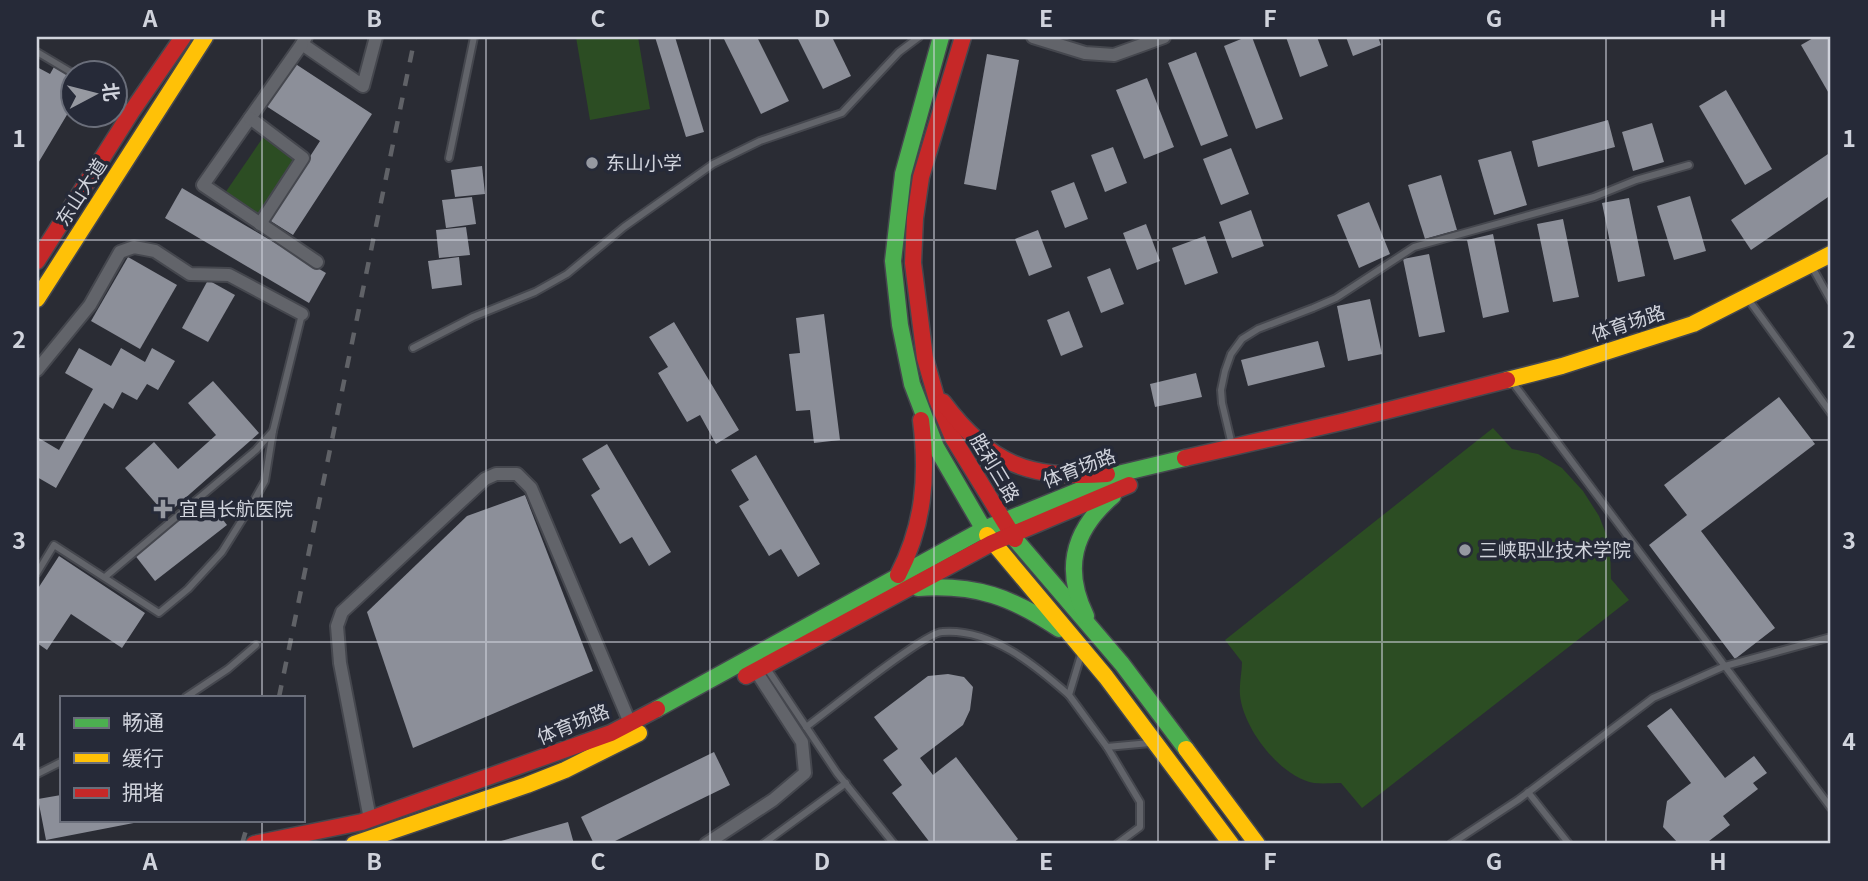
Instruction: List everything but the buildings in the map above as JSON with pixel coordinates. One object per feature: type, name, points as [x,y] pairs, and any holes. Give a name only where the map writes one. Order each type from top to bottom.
[{"type":"main road","name":"东山大道","points":[[37,261],[132,111],[183,37]]},
{"type":"main road","name":"东山大道","points":[[37,299],[205,37]]},
{"type":"main road","name":"胜利三路","points":[[941,37],[903,174],[894,261],[900,325],[912,384],[936,447],[988,536],[1106,677],[1231,844]]},
{"type":"main road","name":"胜利三路","points":[[962,37],[921,177],[915,218],[914,262],[925,358],[934,390],[953,438],[1007,528],[1122,664],[1256,844]]},
{"type":"main road","name":"体育场路","points":[[1125,479],[1571,373],[1699,332],[1749,302],[1813,270],[1831,254]]},
{"type":"main road","name":"体育场路","points":[[1813,270],[1831,267]]},
{"type":"main road","name":"体育场路","points":[[254,844],[370,819],[536,762],[630,723],[988,536],[1125,479],[1232,447],[1562,366],[1693,324],[1749,302]]},
{"type":"main road","points":[[934,390],[974,439],[996,456],[1024,467],[1053,473],[1125,479]]},
{"type":"main road","points":[[918,399],[924,444],[923,483],[913,548],[903,582],[979,588],[1012,599],[1079,645]]},
{"type":"main road","points":[[1092,629],[1076,596],[1073,572],[1077,549],[1083,529],[1125,479]]},
{"type":"main road","name":"体育场路","points":[[361,844],[565,770],[760,669],[903,582]]},
{"type":"street","points":[[317,262],[203,185],[304,40],[363,86],[376,37]]},
{"type":"street","points":[[1033,37],[1085,53],[1114,55],[1164,37]]},
{"type":"street","points":[[250,118],[303,158],[260,224]]},
{"type":"street","points":[[37,370],[90,305],[120,252],[135,247],[155,251],[190,274],[229,275],[302,314]]},
{"type":"street","points":[[370,819],[340,663],[337,626],[342,612],[485,479],[496,474],[517,474],[531,488],[630,723]]},
{"type":"street","points":[[706,844],[773,800],[805,773],[802,743],[760,669]]},
{"type":"lane","points":[[449,158],[474,37]]},
{"type":"lane","points":[[413,348],[473,317],[535,292],[567,274],[624,227],[713,164],[760,141],[842,113],[899,52],[919,37]]},
{"type":"lane","points":[[37,52],[60,66]]},
{"type":"lane","points":[[1232,447],[1222,403],[1224,371],[1231,354],[1242,339],[1258,328],[1336,298],[1413,247],[1594,197],[1636,180],[1689,165]]},
{"type":"lane","points":[[1813,270],[1831,301]]},
{"type":"lane","points":[[1749,302],[1831,413]]},
{"type":"lane","points":[[37,573],[54,545],[159,613],[188,589],[222,552],[265,481],[273,431],[302,314]]},
{"type":"lane","points":[[1516,387],[1831,808]]},
{"type":"lane","points":[[105,577],[256,450],[273,431]]},
{"type":"lane","points":[[806,727],[915,646],[940,632],[970,633],[1007,649],[1037,667],[1069,695],[1107,747],[1140,802],[1140,827],[1118,844]]},
{"type":"lane","points":[[1451,844],[1528,792],[1653,698],[1725,666],[1831,637]]},
{"type":"lane","points":[[188,696],[228,669],[256,645]]},
{"type":"lane","points":[[1069,695],[1079,645]]},
{"type":"lane","points":[[760,669],[894,844]]},
{"type":"lane","points":[[1107,747],[1155,743]]},
{"type":"lane","points":[[37,774],[60,762]]},
{"type":"lane","points":[[762,844],[846,783]]},
{"type":"lane","points":[[1528,792],[1569,844]]},
{"type":"green space","points":[[576,37],[638,37],[650,109],[590,120]]},
{"type":"green space","points":[[264,136],[298,159],[259,216],[225,193]]},
{"type":"green space","points":[[1493,428],[1512,449],[1538,454],[1562,468],[1583,491],[1599,516],[1610,544],[1611,579],[1629,600],[1362,808],[1341,783],[1314,783],[1301,779],[1276,761],[1265,749],[1248,722],[1243,708],[1240,691],[1242,662],[1225,640]]},
{"type":"railway","points":[[279,696],[415,37]]},
{"type":"railway","points":[[242,844],[248,822]]},
{"type":"traffic: fast","points":[[941,37],[903,174],[893,261],[900,325],[912,384],[936,447],[987,535]]},
{"type":"traffic: fast","points":[[657,709],[984,529],[1122,473],[1185,458]]},
{"type":"traffic: fast","points":[[1086,616],[1075,582],[1076,551],[1089,522],[1113,496]]},
{"type":"traffic: fast","points":[[1015,539],[1122,664],[1186,749]]},
{"type":"traffic: fast","points":[[918,588],[958,588],[993,595],[1025,609],[1059,629]]},
{"type":"traffic: slow","points":[[37,299],[205,37]]},
{"type":"traffic: slow","points":[[1507,380],[1562,366],[1693,324],[1831,254]]},
{"type":"traffic: slow","points":[[987,535],[1106,677],[1231,844]]},
{"type":"traffic: slow","points":[[354,844],[527,785],[565,770],[639,733]]},
{"type":"traffic: slow","points":[[1186,749],[1257,844]]},
{"type":"traffic: jam","points":[[37,261],[132,111],[183,37]]},
{"type":"traffic: jam","points":[[963,37],[921,177],[915,218],[913,263],[925,358],[937,400],[953,438],[1015,539]]},
{"type":"traffic: jam","points":[[1185,458],[1507,380]]},
{"type":"traffic: jam","points":[[943,402],[977,441],[1013,463],[1055,474],[1107,474]]},
{"type":"traffic: jam","points":[[898,575],[914,538],[922,500],[924,461],[921,420]]},
{"type":"traffic: jam","points":[[746,676],[992,543],[1129,485]]},
{"type":"traffic: jam","points":[[254,844],[362,822],[611,733],[657,709]]},
{"type":"place","name":"东山小学","points":[[592,163]]},
{"type":"place","name":"宜昌长航医院","points":[[163,509]]},
{"type":"place","name":"三峡职业技术学院","points":[[1465,550]]}]
